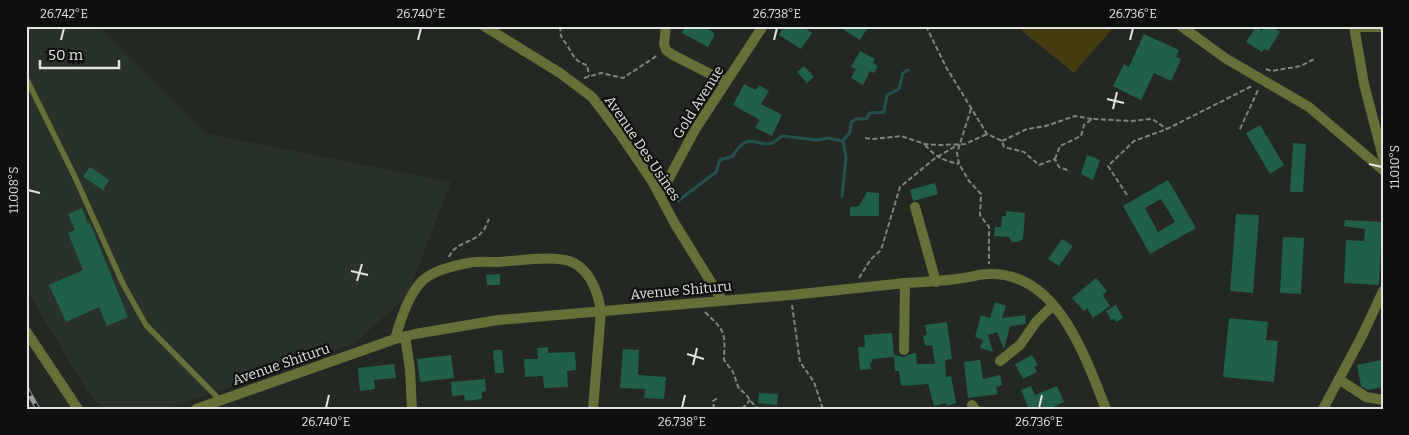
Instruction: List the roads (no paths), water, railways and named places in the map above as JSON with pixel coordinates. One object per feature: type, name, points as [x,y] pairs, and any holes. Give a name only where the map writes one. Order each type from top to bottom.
[{"type":"street","name":"Avenue Des Usines","points":[[484,26],[560,73],[592,97],[620,134],[660,195],[675,224],[722,300]]},
{"type":"street","points":[[666,26],[664,44],[666,50],[726,82]]},
{"type":"street","name":"Gold Avenue","points":[[660,195],[696,128],[763,26]]},
{"type":"street","points":[[1182,26],[1226,58],[1309,107],[1383,170]]},
{"type":"street","points":[[1383,27],[1354,27],[1364,84],[1383,157]]},
{"type":"street","points":[[915,207],[936,282]]},
{"type":"street","points":[[412,409],[410,369],[400,338],[405,309],[422,282],[445,269],[471,263],[565,260],[575,264],[586,273],[599,298],[601,311],[593,409]]},
{"type":"street","name":"Avenue Shituru","points":[[196,409],[400,338],[498,320],[791,295],[906,283],[936,282],[988,274],[1004,275],[1021,280],[1035,286],[1046,296],[1064,320],[1077,343],[1106,409]]},
{"type":"street","points":[[904,350],[906,283]]},
{"type":"street","points":[[1323,409],[1340,380],[1383,291]]},
{"type":"street","points":[[1000,361],[1020,345],[1036,322],[1053,305]]},
{"type":"street","points":[[26,331],[78,409]]},
{"type":"street","points":[[1340,380],[1366,396],[1383,400]]},
{"type":"lane","points":[[26,78],[74,175],[123,284],[142,319],[157,338],[220,400]]},
{"type":"waterway","points":[[678,201],[716,172],[720,160],[733,156],[748,141],[767,144],[782,136],[817,140],[828,138],[843,141],[850,132],[851,122],[856,119],[866,119],[870,113],[884,112],[887,95],[899,89],[903,73],[908,70]]},
{"type":"waterway","points":[[842,196],[846,157],[843,141]]},
{"type":"railway","points":[[26,388],[38,409]]}]
